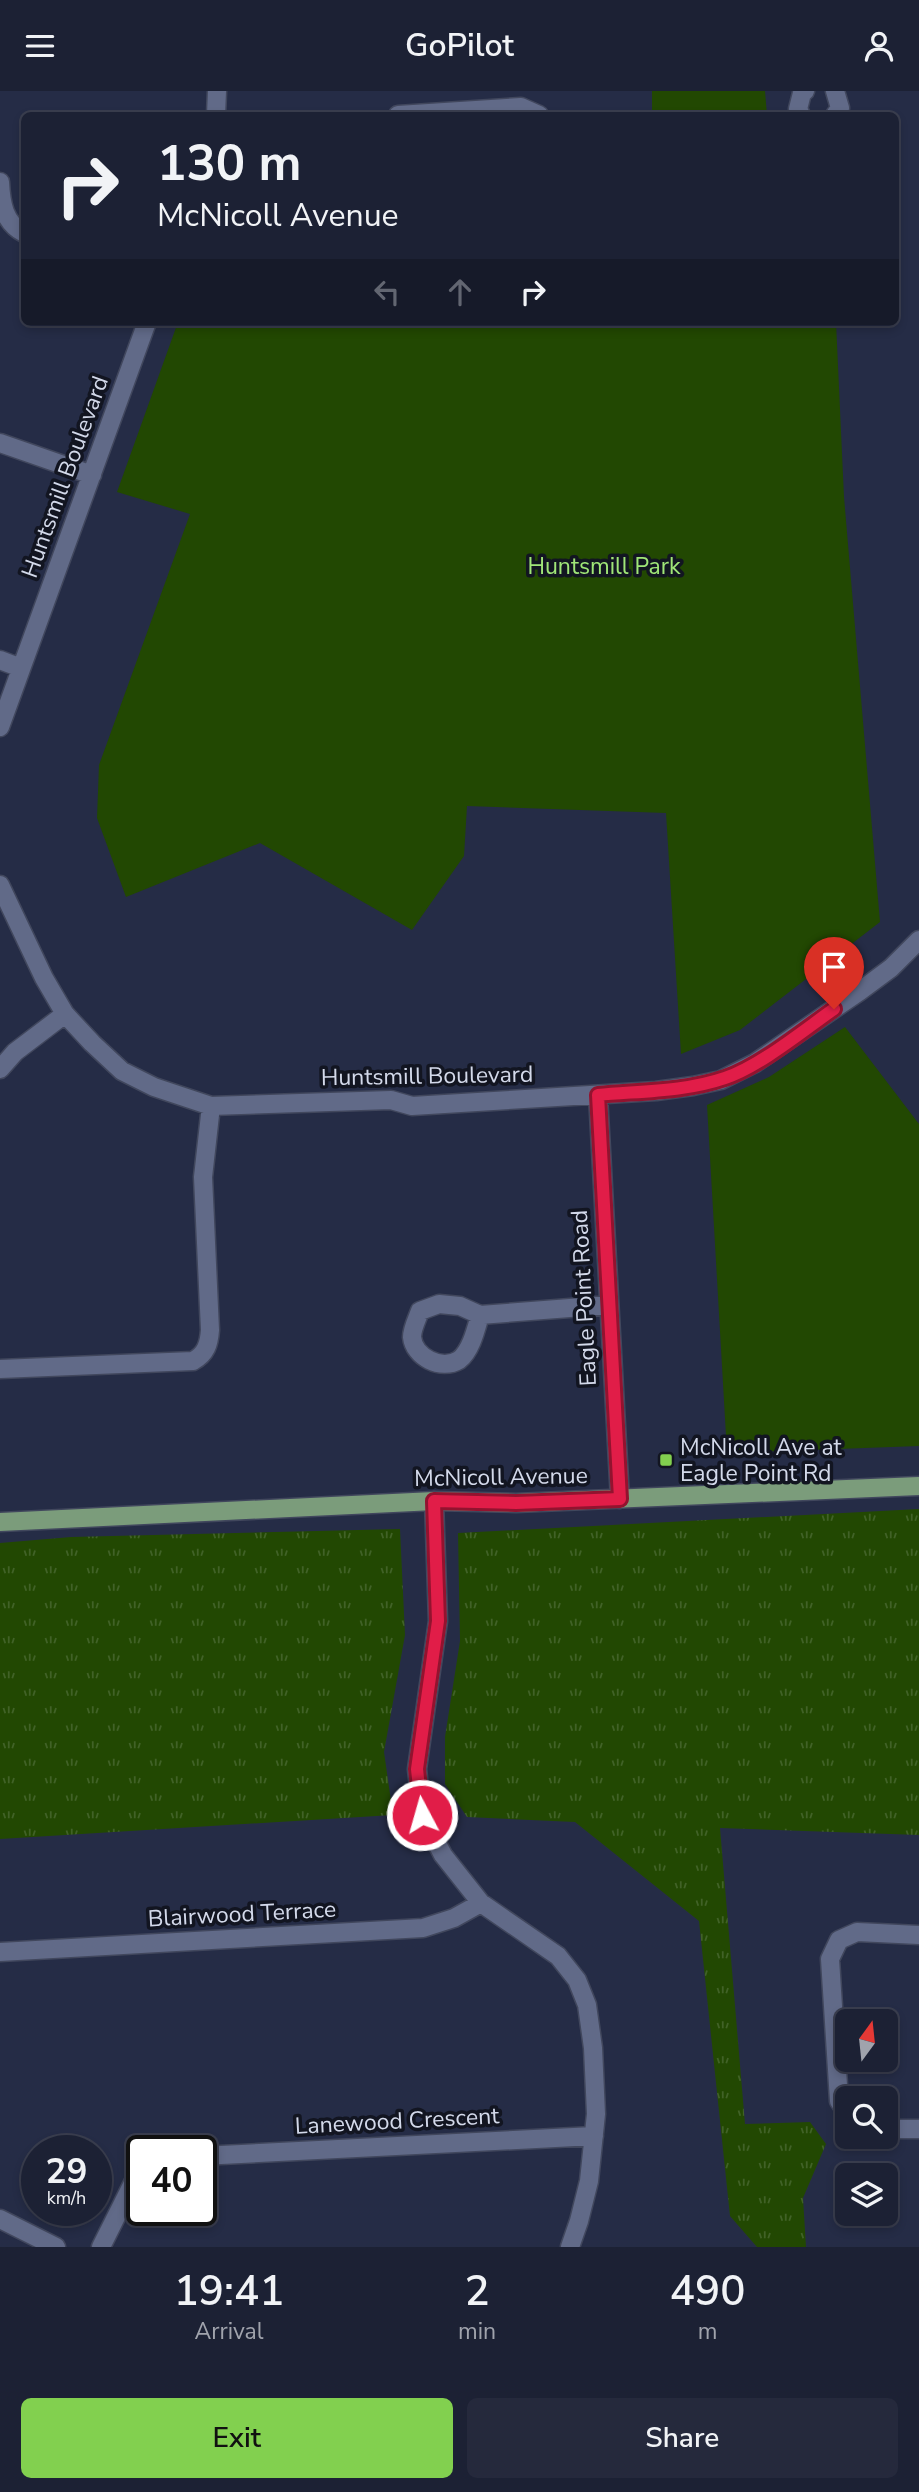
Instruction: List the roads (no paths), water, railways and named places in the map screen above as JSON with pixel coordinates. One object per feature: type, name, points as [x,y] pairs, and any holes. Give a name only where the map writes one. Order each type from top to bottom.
[{"type":"main road","name":"McNicoll Avenue","points":[[0,1522],[434,1501],[516,1503],[919,1486]]},
{"type":"street","points":[[216,112],[217,91]]},
{"type":"street","points":[[800,112],[802,93],[805,91]]},
{"type":"street","points":[[835,91],[839,108],[837,112]]},
{"type":"street","points":[[488,112],[521,107],[532,112]]},
{"type":"street","points":[[0,182],[8,219],[13,228],[21,232]]},
{"type":"street","name":"Huntsmill Boulevard","points":[[0,727],[146,326]]},
{"type":"street","points":[[0,443],[92,475]]},
{"type":"street","points":[[0,660],[22,668]]},
{"type":"street","name":"Huntsmill Boulevard","points":[[0,885],[44,978],[65,1014],[92,1043],[122,1071],[154,1087],[211,1106],[391,1100],[412,1105],[598,1095],[694,1086],[729,1077],[755,1063],[916,950]]},
{"type":"street","points":[[0,1069],[15,1052],[65,1014]]},
{"type":"street","name":"Eagle Point Road","points":[[598,1095],[620,1499]]},
{"type":"street","points":[[0,1369],[193,1361],[200,1358],[206,1349],[210,1330],[203,1177],[211,1106]]},
{"type":"street","points":[[480,1315],[609,1305]]},
{"type":"street","points":[[434,1501],[438,1621],[417,1769],[422,1815],[443,1855],[481,1903],[558,1956],[577,1980],[587,2005],[593,2048],[596,2114],[589,2181],[570,2247]]},
{"type":"street","name":"Blairwood Terrace","points":[[0,1952],[423,1928],[454,1918],[481,1903]]},
{"type":"street","points":[[838,2086],[830,1959],[839,1940],[857,1931],[919,1935]]},
{"type":"street","points":[[898,2129],[919,2129]]},
{"type":"street","name":"Lanewood Crescent","points":[[217,2155],[594,2136]]},
{"type":"street","points":[[101,2247],[126,2197]]},
{"type":"street","points":[[0,2219],[56,2247]]},
{"type":"place","name":"McNicoll Ave at Eagle Point Rd","points":[[666,1460]]},
{"type":"park label","name":"Huntsmill Park","points":[[604,566]]}]
